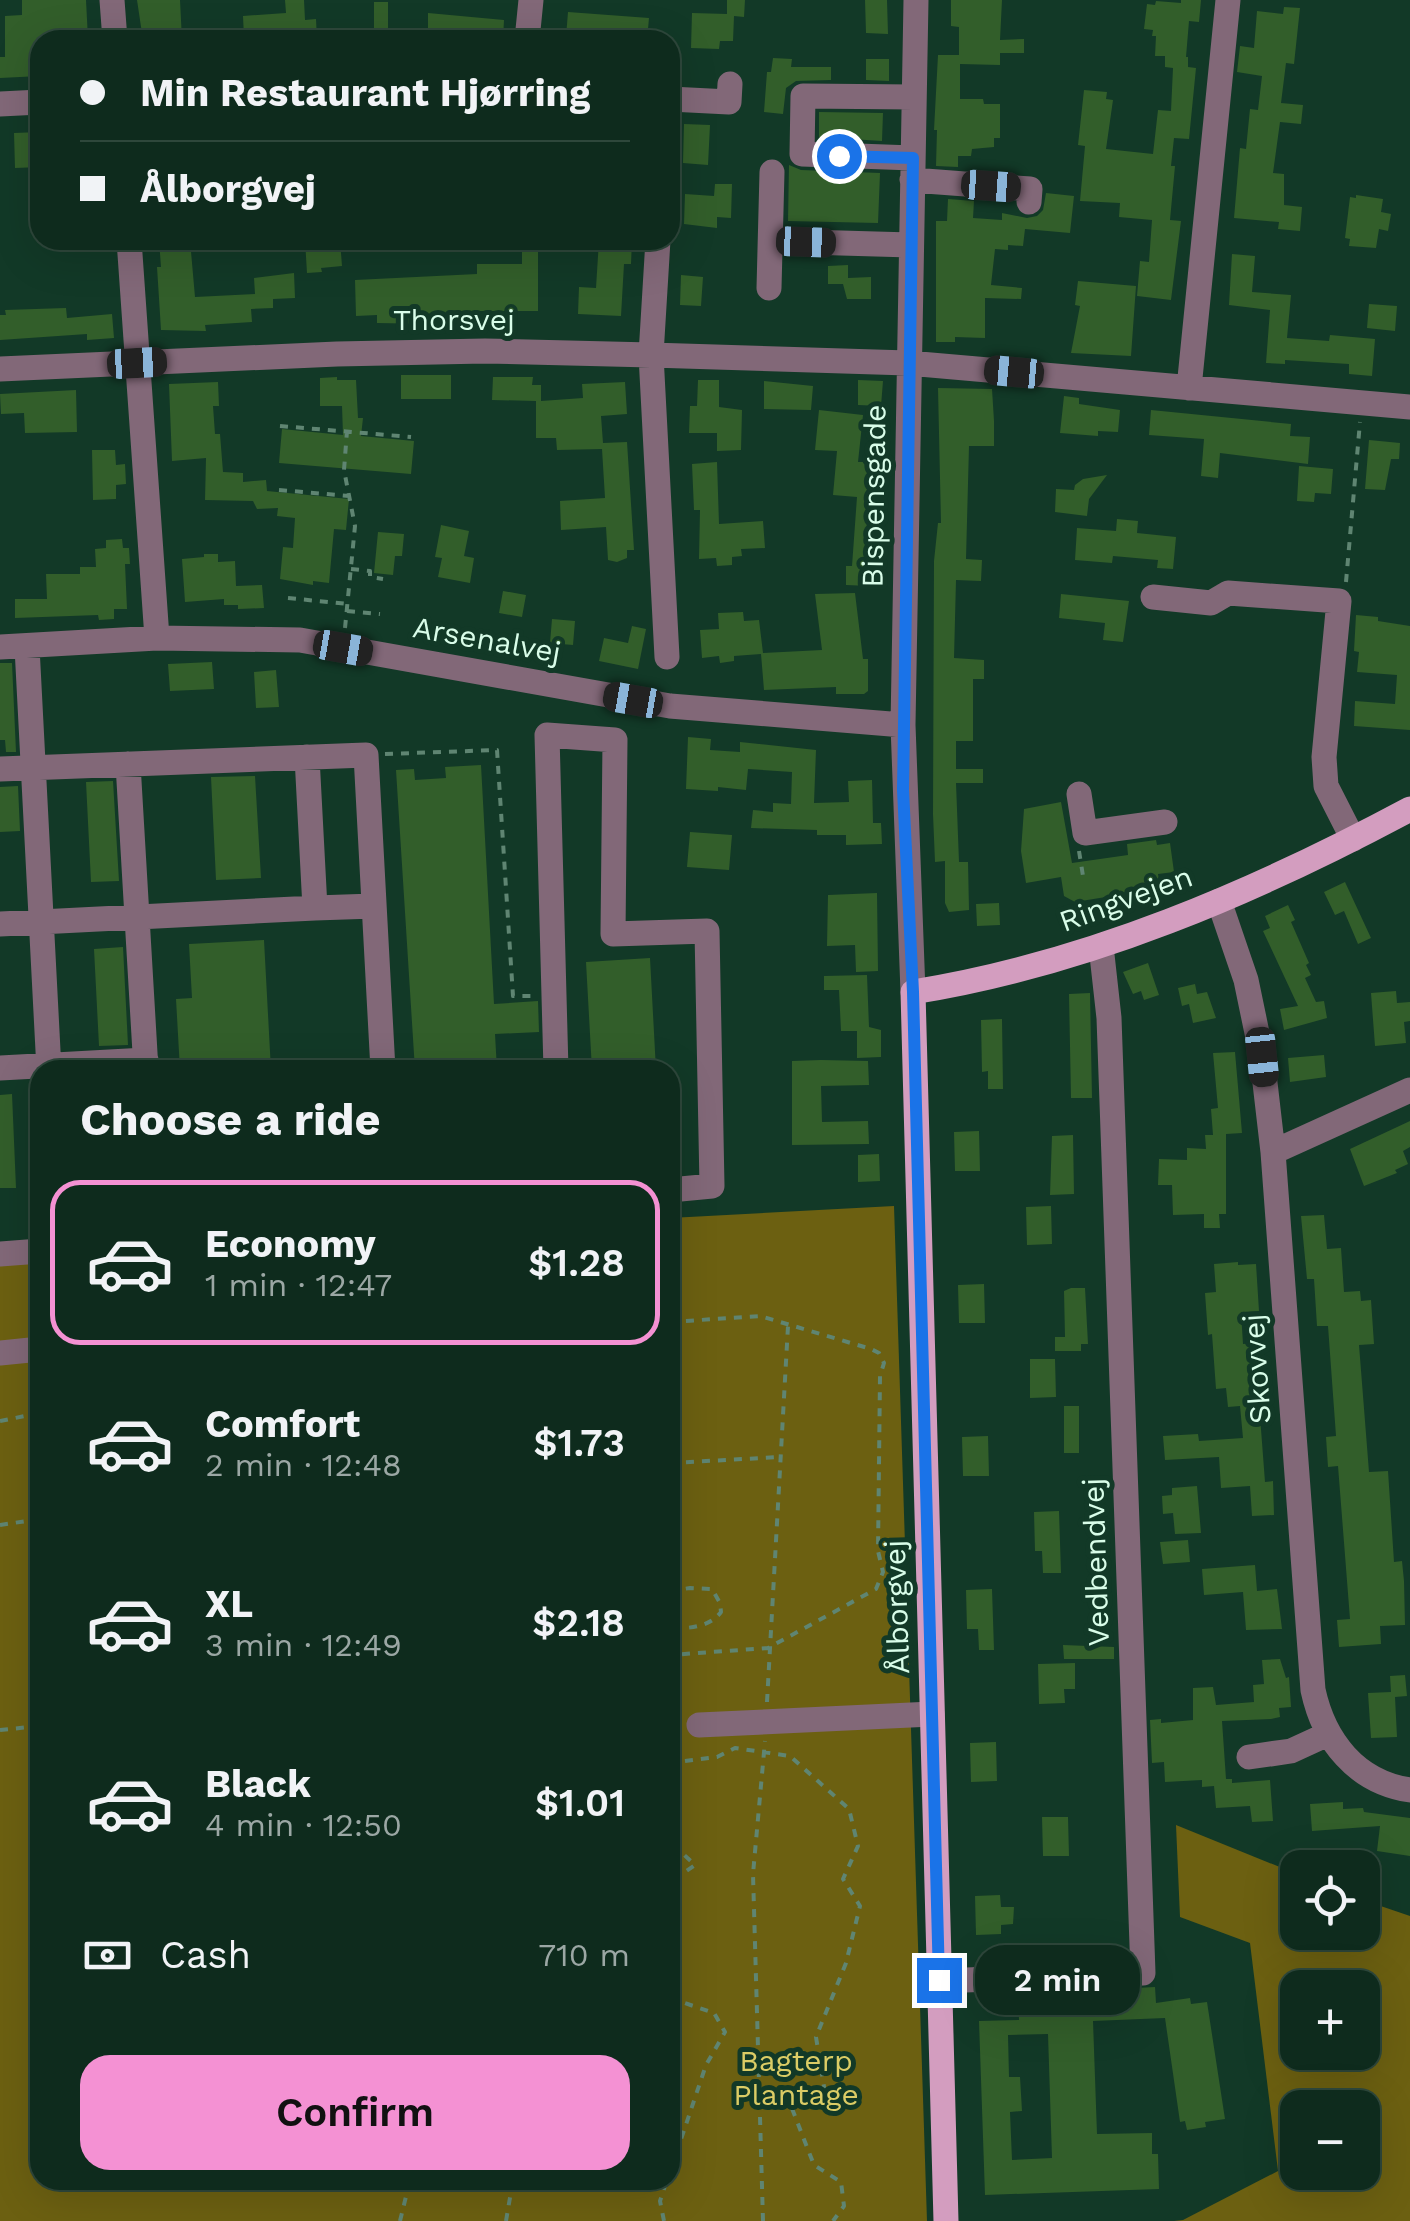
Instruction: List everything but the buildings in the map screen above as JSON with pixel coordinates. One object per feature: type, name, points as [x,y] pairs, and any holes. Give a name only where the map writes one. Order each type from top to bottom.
[{"type":"main road","name":"Ringvejen","points":[[913,992],[983,981],[1102,946],[1218,901],[1353,839],[1410,808]]},
{"type":"main road","name":"Ålborgvej","points":[[913,992],[946,2221]]},
{"type":"street","points":[[112,0],[114,30]]},
{"type":"street","points":[[528,30],[531,0]]},
{"type":"street","name":"Bispensgade","points":[[913,992],[903,724],[916,0]]},
{"type":"street","points":[[1189,388],[1228,0]]},
{"type":"street","points":[[680,100],[729,102],[730,84]]},
{"type":"street","points":[[914,97],[803,96],[802,154],[1030,188],[1029,202]]},
{"type":"street","points":[[0,104],[30,102]]},
{"type":"street","points":[[769,288],[772,172]]},
{"type":"street","points":[[771,242],[911,245]]},
{"type":"street","points":[[130,250],[158,638]]},
{"type":"street","points":[[657,250],[651,355],[668,657]]},
{"type":"street","name":"Thorsvej","points":[[0,369],[429,352],[651,355],[908,363],[1410,407]]},
{"type":"street","points":[[1153,596],[1211,602],[1228,593],[1339,601],[1324,758],[1326,786],[1353,839]]},
{"type":"street","name":"Arsenalvej","points":[[0,648],[158,638],[300,640],[670,706],[903,724]]},
{"type":"street","points":[[27,646],[49,1060]]},
{"type":"street","points":[[556,1060],[547,735],[615,740],[613,934],[707,931],[712,1186],[680,1189]]},
{"type":"street","points":[[0,769],[366,755],[382,1060]]},
{"type":"street","points":[[307,757],[315,908]]},
{"type":"street","points":[[128,764],[146,1060]]},
{"type":"street","points":[[1079,794],[1085,833],[1166,822]]},
{"type":"street","name":"Skovvej","points":[[1218,901],[1246,980],[1262,1057],[1274,1152],[1313,1690],[1318,1713],[1345,1758],[1368,1776],[1410,1790]]},
{"type":"street","points":[[0,924],[374,906]]},
{"type":"street","name":"Vedbendvej","points":[[939,1980],[1142,1973],[1109,1018],[1102,946]]},
{"type":"street","points":[[0,1068],[30,1067]]},
{"type":"street","points":[[1274,1152],[1410,1090]]},
{"type":"street","points":[[0,1254],[30,1252]]},
{"type":"street","points":[[0,1353],[30,1351]]},
{"type":"street","points":[[699,1725],[932,1714]]},
{"type":"street","points":[[1249,1757],[1291,1752],[1328,1734]]},
{"type":"path","points":[[1339,601],[1345,593],[1362,402]]},
{"type":"path","points":[[280,426],[411,437]]},
{"type":"path","points":[[343,648],[355,526],[344,470],[347,431]]},
{"type":"path","points":[[279,490],[350,496]]},
{"type":"path","points":[[351,569],[370,570],[370,576],[383,579]]},
{"type":"path","points":[[288,598],[348,604]]},
{"type":"path","points":[[347,611],[380,614]]},
{"type":"path","points":[[366,755],[497,750],[513,996]]},
{"type":"path","points":[[680,1321],[760,1316],[871,1350],[879,1353],[884,1362],[880,1376],[878,1552],[882,1572],[876,1590],[768,1648],[680,1654]]},
{"type":"path","points":[[763,2221],[753,1874],[764,1754],[788,1326]]},
{"type":"path","points":[[0,1420],[30,1416]]},
{"type":"path","points":[[680,1463],[780,1457]]},
{"type":"path","points":[[0,1525],[30,1520]]},
{"type":"path","points":[[680,1590],[712,1590],[721,1612],[717,1618],[694,1628],[680,1629]]},
{"type":"path","points":[[0,1730],[30,1727]]},
{"type":"path","points":[[680,1762],[717,1757],[736,1748],[790,1756],[849,1809],[858,1846],[842,1879],[860,1906],[846,1964],[816,2037],[825,2093],[791,2106],[814,2165],[842,2182],[844,2206],[833,2221]]},
{"type":"path","points":[[680,1852],[695,1865],[680,1875]]},
{"type":"path","points":[[680,2002],[714,2014],[725,2032],[706,2066],[680,2143]]},
{"type":"path","points":[[400,2221],[408,2190]]},
{"type":"path","points":[[506,2221],[511,2190]]},
{"type":"path","points":[[664,2190],[660,2202],[664,2221]]},
{"type":"green space","name":"Bagterp Plantage","points":[[894,1206],[927,2221],[0,2221],[0,1264],[30,1262],[30,2190],[680,2190],[680,1217]]},
{"type":"green space","points":[[1176,1825],[1280,1867],[1280,1950],[1380,1950],[1380,1906],[1410,1916],[1410,2221],[1174,2221],[1278,2171],[1250,1943],[1180,1917]]},
{"type":"route","points":[[839,156],[913,158],[903,790],[913,992],[939,1980]]}]
